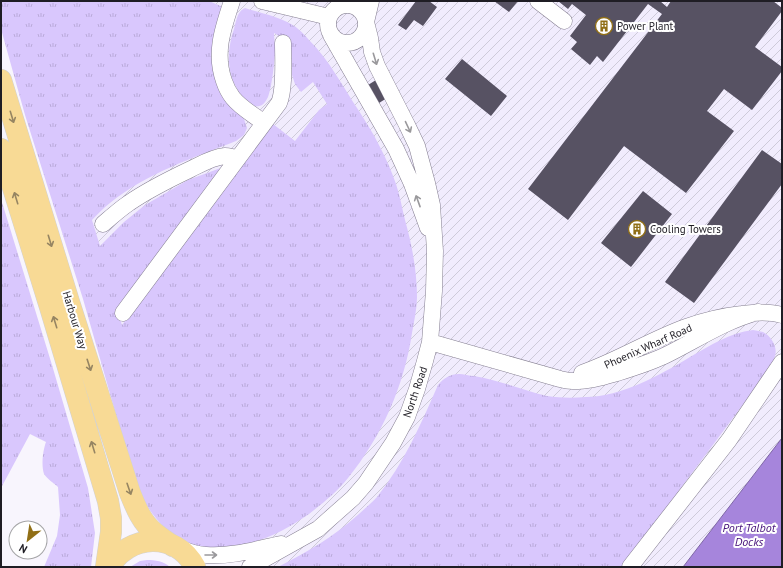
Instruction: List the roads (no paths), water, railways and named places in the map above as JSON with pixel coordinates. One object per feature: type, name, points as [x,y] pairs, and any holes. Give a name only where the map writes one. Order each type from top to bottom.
[{"type":"main road","name":"Harbour Way","points":[[1,80],[69,302],[130,493],[138,513],[149,528],[155,534],[179,549],[187,556],[195,567]]},
{"type":"main road","name":"Harbour Way","points":[[1,149],[53,314],[108,500],[111,518],[111,532],[107,567]]},
{"type":"main road","points":[[107,567],[119,554],[140,542],[162,542],[173,546]]},
{"type":"lane","points":[[232,1],[221,38],[219,59],[222,74],[227,88],[233,98],[264,123]]},
{"type":"lane","points":[[262,1],[334,12],[354,1]]},
{"type":"lane","points":[[366,22],[371,1]]},
{"type":"lane","points":[[538,1],[564,21]]},
{"type":"lane","points":[[331,35],[342,43],[348,44],[355,42],[364,34],[366,28],[365,16],[356,8],[345,5],[334,12],[328,23],[328,29],[331,35],[396,149],[412,184],[435,251]]},
{"type":"lane","name":"North Road","points":[[250,567],[318,529],[353,498],[366,484],[393,443],[407,417],[419,382],[430,342],[435,251],[432,205],[417,146],[377,66],[372,52],[366,22]]},
{"type":"lane","points":[[123,313],[276,106],[280,99],[282,88],[283,43]]},
{"type":"lane","points":[[103,224],[129,203],[175,177],[220,157],[227,156],[237,159]]},
{"type":"lane","points":[[430,342],[537,373],[572,381],[586,380],[608,376],[662,357],[726,323],[746,315],[766,312],[782,315]]},
{"type":"lane","points":[[630,567],[729,440],[782,362]]},
{"type":"lane","points":[[173,546],[188,552],[205,555],[222,555],[302,539]]},
{"type":"water","name":"Port Talbot Docks","points":[[782,438],[782,567],[683,567]]},
{"type":"place","name":"Power Plant","points":[[604,26]]},
{"type":"place","name":"Cooling Towers","points":[[637,229]]}]
